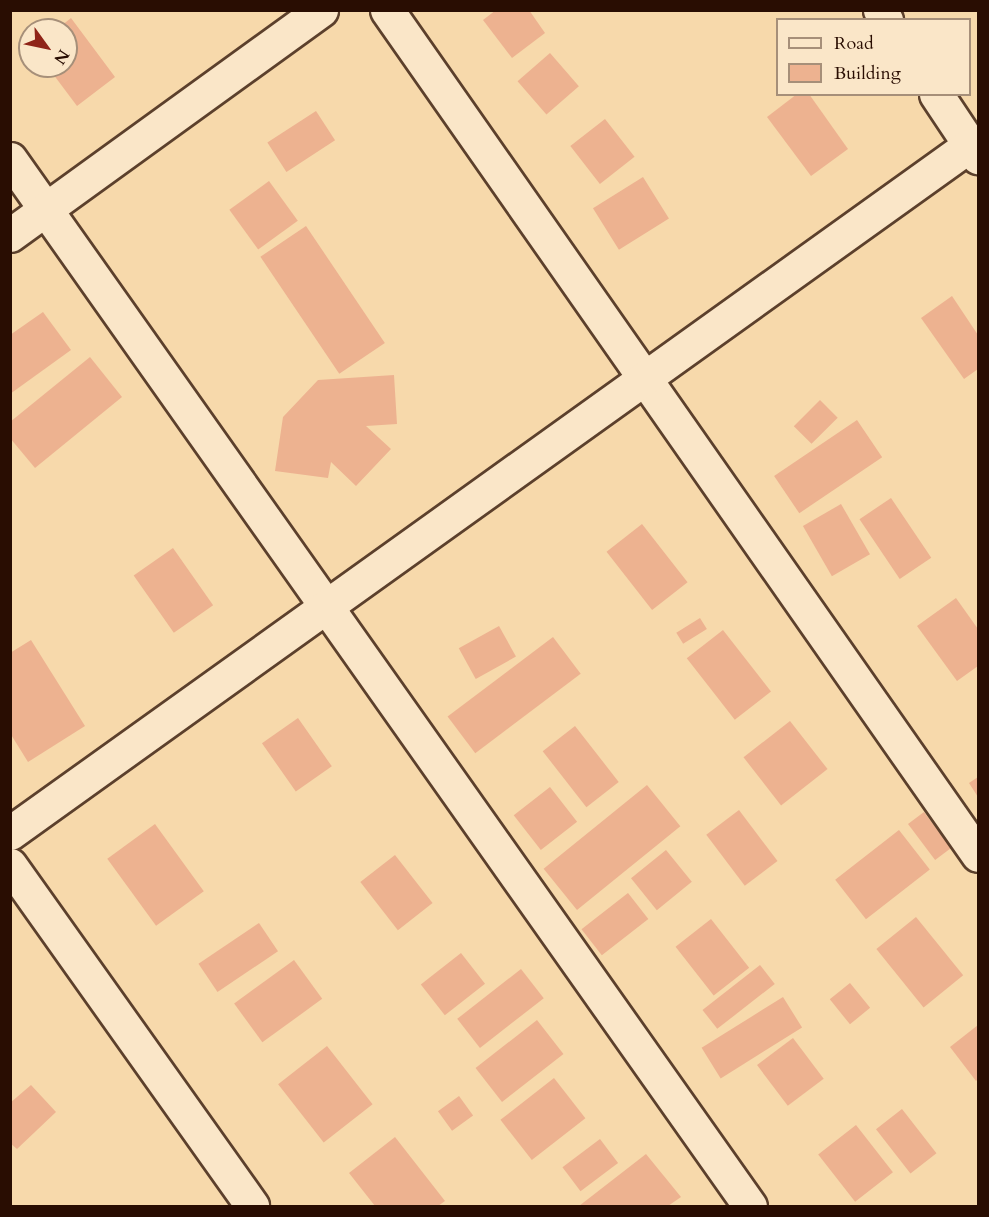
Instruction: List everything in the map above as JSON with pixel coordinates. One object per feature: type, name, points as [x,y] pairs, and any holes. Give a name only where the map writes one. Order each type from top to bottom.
[{"type":"street","points":[[10,235],[321,10]]},
{"type":"street","points":[[387,10],[978,855]]},
{"type":"street","points":[[10,833],[645,379],[974,151],[937,96]]},
{"type":"street","points":[[10,159],[750,1206]]},
{"type":"street","points":[[10,865],[252,1206]]},
{"type":"building","points":[[496,10],[529,10],[545,33],[512,58],[483,20]]},
{"type":"building","points":[[78,27],[115,77],[77,106],[56,78],[78,78]]},
{"type":"building","points":[[550,53],[579,86],[546,114],[518,81]]},
{"type":"building","points":[[794,96],[810,96],[848,149],[811,176],[767,117]]},
{"type":"building","points":[[316,111],[335,140],[286,172],[267,143]]},
{"type":"building","points":[[605,119],[635,157],[600,184],[570,146]]},
{"type":"building","points":[[643,177],[669,219],[619,250],[593,208]]},
{"type":"building","points":[[269,181],[298,221],[258,249],[229,210]]},
{"type":"building","points":[[306,226],[385,343],[339,374],[260,257]]},
{"type":"building","points":[[952,296],[978,335],[978,369],[964,379],[921,318]]},
{"type":"building","points":[[43,312],[71,350],[10,394],[10,335]]},
{"type":"building","points":[[90,357],[122,397],[35,468],[10,438],[10,422]]},
{"type":"building","points":[[394,375],[397,424],[366,426],[391,449],[356,486],[331,462],[328,478],[275,471],[283,417],[318,380]]},
{"type":"building","points":[[820,400],[838,418],[812,444],[794,426]]},
{"type":"building","points":[[857,420],[882,457],[799,513],[774,476]]},
{"type":"building","points":[[891,498],[931,558],[900,579],[859,519]]},
{"type":"building","points":[[841,504],[870,554],[832,576],[803,526]]},
{"type":"building","points":[[642,524],[688,582],[652,610],[607,552]]},
{"type":"building","points":[[173,548],[213,605],[174,633],[134,576]]},
{"type":"building","points":[[956,598],[978,629],[978,666],[957,681],[917,626]]},
{"type":"building","points":[[700,618],[707,629],[683,644],[676,633]]},
{"type":"building","points":[[499,626],[516,657],[476,679],[459,648]]},
{"type":"building","points":[[723,630],[771,691],[735,720],[687,658]]},
{"type":"building","points":[[553,637],[581,674],[475,753],[448,716]]},
{"type":"building","points":[[31,640],[85,726],[28,762],[10,733],[10,653]]},
{"type":"building","points":[[298,718],[332,766],[296,792],[262,743]]},
{"type":"building","points":[[790,721],[828,769],[781,805],[744,757]]},
{"type":"building","points":[[575,726],[619,782],[586,807],[543,751]]},
{"type":"building","points":[[978,777],[978,797],[969,783]]},
{"type":"building","points":[[647,785],[680,826],[577,910],[544,869]]},
{"type":"building","points":[[550,787],[577,822],[541,850],[514,815]]},
{"type":"building","points":[[739,810],[778,861],[745,886],[706,835]]},
{"type":"building","points":[[924,812],[951,848],[935,860],[908,824]]},
{"type":"building","points":[[155,824],[204,891],[156,926],[107,859]]},
{"type":"building","points":[[899,830],[930,869],[866,919],[835,880]]},
{"type":"building","points":[[666,850],[692,882],[657,910],[631,878]]},
{"type":"building","points":[[395,855],[433,903],[398,930],[360,882]]},
{"type":"building","points":[[628,893],[648,919],[602,955],[582,929]]},
{"type":"building","points":[[916,917],[963,975],[924,1007],[876,949]]},
{"type":"building","points":[[711,919],[749,968],[714,996],[676,947]]},
{"type":"building","points":[[259,923],[278,951],[217,992],[198,964]]},
{"type":"building","points":[[461,953],[485,984],[445,1015],[421,984]]},
{"type":"building","points":[[294,960],[322,999],[262,1042],[234,1003]]},
{"type":"building","points":[[760,965],[775,984],[717,1029],[702,1010]]},
{"type":"building","points":[[521,969],[544,998],[480,1048],[457,1019]]},
{"type":"building","points":[[850,983],[870,1008],[850,1024],[830,999]]},
{"type":"building","points":[[783,997],[802,1028],[721,1078],[702,1048]]},
{"type":"building","points":[[537,1020],[563,1054],[502,1102],[476,1068]]},
{"type":"building","points":[[978,1025],[978,1079],[976,1081],[950,1047]]},
{"type":"building","points":[[793,1038],[824,1079],[788,1106],[757,1065]]},
{"type":"building","points":[[327,1046],[373,1104],[324,1142],[278,1084]]},
{"type":"building","points":[[554,1078],[585,1118],[532,1160],[500,1120]]},
{"type":"building","points":[[31,1085],[56,1112],[17,1149],[10,1143],[10,1103]]},
{"type":"building","points":[[459,1096],[473,1115],[452,1131],[438,1111]]},
{"type":"building","points":[[902,1109],[936,1153],[910,1173],[876,1129]]},
{"type":"building","points":[[856,1125],[893,1172],[855,1202],[818,1155]]},
{"type":"building","points":[[395,1137],[445,1201],[438,1206],[375,1206],[349,1173]]},
{"type":"building","points":[[600,1139],[618,1163],[581,1191],[562,1167]]},
{"type":"building","points":[[646,1154],[681,1197],[668,1206],[579,1206]]}]
